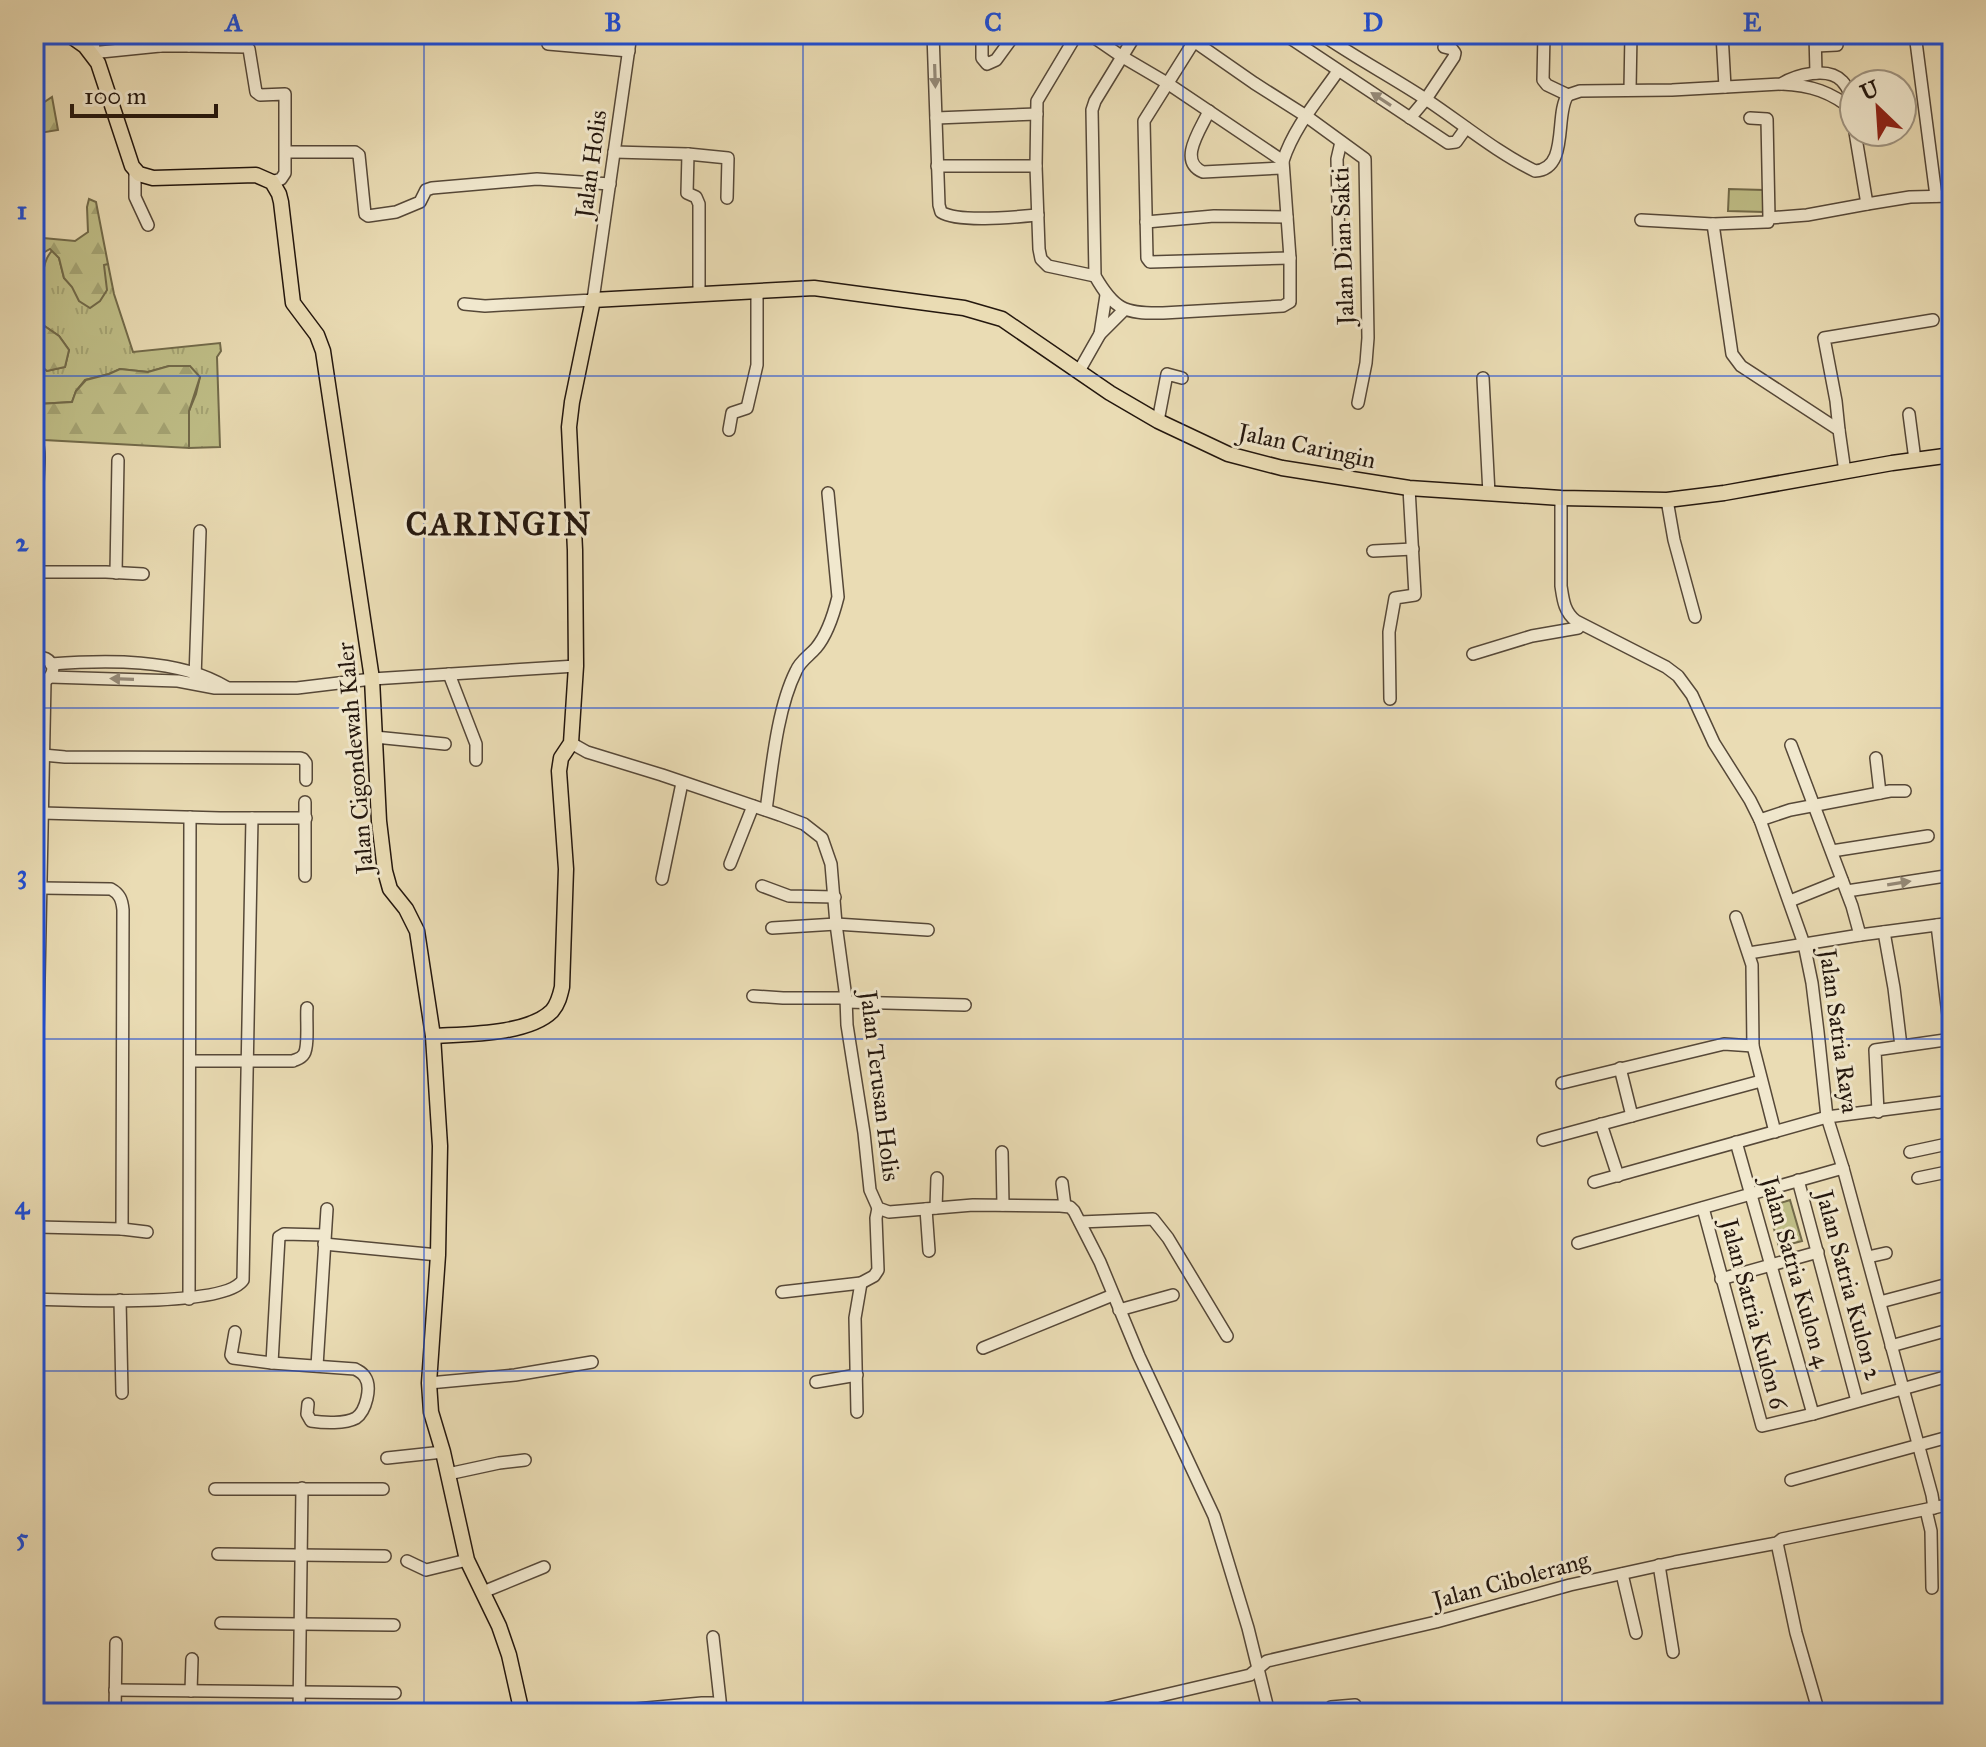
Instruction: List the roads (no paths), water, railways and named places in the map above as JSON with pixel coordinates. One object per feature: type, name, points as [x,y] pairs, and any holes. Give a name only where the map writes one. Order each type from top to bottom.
[{"type":"main road","points":[[68,34],[92,52],[98,63],[135,171],[153,178],[253,174],[272,182]]},
{"type":"main road","name":"Jalan Cigondewah Kaler","points":[[272,182],[281,202],[293,303],[317,335],[326,364],[372,679],[379,821],[385,871],[390,889],[406,909],[417,931],[433,1036],[440,1126],[438,1255],[429,1383],[431,1412],[467,1560],[499,1626],[522,1711]]},
{"type":"main road","name":"Jalan Caringin","points":[[593,300],[818,288],[964,308],[993,315],[1016,327],[1158,421],[1228,454],[1261,464],[1409,488],[1561,498],[1667,500],[1952,455]]},
{"type":"main road","points":[[433,1036],[498,1032],[518,1027],[544,1017],[560,999],[566,869],[559,771],[561,758],[571,743],[576,666],[569,427],[593,300]]},
{"type":"street","points":[[93,34],[92,52],[190,40],[249,49],[256,92],[260,95],[285,94],[285,173],[281,179],[272,182]]},
{"type":"street","points":[[156,34],[160,46]]},
{"type":"street","name":"Jalan Holis","points":[[593,300],[631,34]]},
{"type":"street","points":[[799,36],[895,34]]},
{"type":"street","points":[[933,34],[939,205],[943,214],[971,217],[1038,215]]},
{"type":"street","points":[[982,34],[982,58],[987,64],[992,64],[1015,34]]},
{"type":"street","points":[[1077,34],[1038,96],[1036,105],[1039,249],[1048,266],[1095,276]]},
{"type":"street","points":[[1089,34],[1209,111],[1282,164]]},
{"type":"street","points":[[1136,34],[1092,110],[1095,276],[1106,295],[1124,310],[1147,314],[1287,304],[1291,300],[1282,164],[1287,147],[1338,71]]},
{"type":"street","points":[[1284,34],[1450,143],[1456,142],[1466,128]]},
{"type":"street","points":[[1321,34],[1426,99],[1497,149],[1530,169],[1541,171],[1557,150],[1565,99],[1580,91],[1800,84],[1838,99]]},
{"type":"street","points":[[1544,34],[1543,80],[1568,95]]},
{"type":"street","points":[[1630,89],[1631,34]]},
{"type":"street","points":[[1722,34],[1725,87]]},
{"type":"street","points":[[1915,34],[1936,196]]},
{"type":"street","points":[[1816,73],[1816,40],[1837,45]]},
{"type":"street","points":[[548,44],[629,51]]},
{"type":"street","name":"Jalan Dian Sakti","points":[[1167,83],[1190,44],[1198,44],[1363,156],[1368,338],[1358,403]]},
{"type":"street","points":[[1410,118],[1454,57],[1452,49],[1444,47]]},
{"type":"street","points":[[1781,84],[1795,76],[1816,73],[1838,78]]},
{"type":"street","points":[[1167,83],[1144,121],[1147,256],[1150,262],[1290,258]]},
{"type":"street","points":[[1209,111],[1190,154],[1196,169],[1203,172],[1282,164]]},
{"type":"street","points":[[936,118],[1037,114]]},
{"type":"street","points":[[1641,220],[1713,224],[1768,222],[1767,119],[1750,118]]},
{"type":"street","points":[[1339,250],[1337,159],[1341,142]]},
{"type":"street","points":[[1858,148],[1867,204]]},
{"type":"street","points":[[287,152],[355,152],[359,155],[365,214],[368,216],[396,212],[420,202],[426,190],[432,188],[537,179],[610,184]]},
{"type":"street","points":[[614,152],[728,158],[727,198]]},
{"type":"street","points":[[688,154],[687,193],[696,197],[699,204],[699,293]]},
{"type":"street","points":[[937,166],[1036,166]]},
{"type":"street","points":[[135,171],[135,197],[148,225]]},
{"type":"street","points":[[1769,218],[1807,215],[1910,197],[1951,196]]},
{"type":"street","points":[[1146,222],[1214,216],[1287,217]]},
{"type":"street","points":[[1713,224],[1732,354],[1741,366],[1839,430]]},
{"type":"street","points":[[729,430],[732,413],[747,408],[755,377],[757,291]]},
{"type":"street","points":[[1100,334],[1106,295]]},
{"type":"street","points":[[464,304],[485,306],[593,300]]},
{"type":"street","points":[[1079,371],[1100,334],[1124,310]]},
{"type":"street","points":[[1845,472],[1824,338],[1933,320]]},
{"type":"street","points":[[1158,421],[1166,376],[1182,378]]},
{"type":"street","points":[[1483,378],[1489,494]]},
{"type":"street","points":[[1909,414],[1915,460]]},
{"type":"street","points":[[34,435],[38,454],[34,596]]},
{"type":"street","points":[[116,573],[118,460]]},
{"type":"street","points":[[1390,699],[1390,628],[1396,597],[1415,595],[1409,488]]},
{"type":"street","points":[[766,810],[784,702],[792,678],[801,662],[819,643],[838,597],[828,493]]},
{"type":"street","name":"Jalan Satria Raya","points":[[1561,498],[1561,586],[1570,617],[1678,676],[1692,695],[1714,743],[1760,820],[1790,901],[1812,983],[1827,1117],[1932,1495],[1932,1588]]},
{"type":"street","points":[[1667,500],[1674,540],[1695,617]]},
{"type":"street","points":[[195,677],[200,531]]},
{"type":"street","points":[[1373,551],[1413,549]]},
{"type":"street","points":[[34,572],[143,574]]},
{"type":"street","points":[[1473,654],[1532,636],[1578,628]]},
{"type":"street","points":[[34,659],[42,658],[51,664],[102,662],[167,666],[226,687],[297,688],[372,679],[576,666]]},
{"type":"street","points":[[34,1605],[38,1227],[36,1028],[41,888],[39,804],[43,755],[43,679],[53,668],[51,664]]},
{"type":"street","points":[[449,674],[476,744],[476,760]]},
{"type":"street","points":[[43,679],[171,680],[195,677]]},
{"type":"street","points":[[375,737],[445,744]]},
{"type":"street","name":"Jalan Terusan Holis","points":[[571,743],[587,752],[804,824],[822,838],[831,864],[847,1025],[870,1190],[878,1208],[889,1212],[973,1205],[1065,1206]]},
{"type":"street","points":[[1791,745],[1860,935]]},
{"type":"street","points":[[43,755],[300,758],[306,763],[306,780]]},
{"type":"street","points":[[1876,758],[1880,793]]},
{"type":"street","points":[[662,879],[682,783]]},
{"type":"street","points":[[1760,820],[1790,810],[1905,791]]},
{"type":"street","points":[[305,802],[305,876]]},
{"type":"street","points":[[39,804],[190,817],[306,818]]},
{"type":"street","points":[[730,864],[753,806]]},
{"type":"street","points":[[189,1299],[190,817]]},
{"type":"street","points":[[36,1300],[189,1299],[229,1291],[239,1287],[243,1280],[252,818]]},
{"type":"street","points":[[1832,851],[1928,836]]},
{"type":"street","points":[[1790,901],[1844,886],[1952,875]]},
{"type":"street","points":[[762,886],[789,896],[835,897]]},
{"type":"street","points":[[41,888],[111,889],[121,900],[122,1229]]},
{"type":"street","points":[[1736,917],[1749,953],[1753,983],[1753,1046],[1775,1132]]},
{"type":"street","points":[[1749,953],[1952,923]]},
{"type":"street","points":[[772,928],[836,924],[928,930]]},
{"type":"street","points":[[1878,1112],[1875,1050],[1952,1039],[1948,987],[1937,925]]},
{"type":"street","points":[[1884,932],[1901,1046]]},
{"type":"street","points":[[753,996],[965,1005]]},
{"type":"street","points":[[190,1061],[293,1061],[301,1058],[306,1046],[307,1008]]},
{"type":"street","points":[[1562,1083],[1724,1044],[1753,1046]]},
{"type":"street","points":[[1620,1068],[1632,1116]]},
{"type":"street","points":[[1543,1140],[1761,1081]]},
{"type":"street","points":[[1594,1182],[1827,1117],[1952,1101]]},
{"type":"street","points":[[1601,1124],[1618,1176]]},
{"type":"street","name":"Jalan Satria Kulon 4","points":[[1736,1142],[1813,1414]]},
{"type":"street","points":[[1910,1152],[1952,1143]]},
{"type":"street","points":[[1002,1152],[1003,1205]]},
{"type":"street","points":[[1578,1243],[1843,1168]]},
{"type":"street","points":[[1918,1178],[1952,1171]]},
{"type":"street","points":[[929,1251],[931,1209],[937,1178]]},
{"type":"street","name":"Jalan Satria Kulon 2","points":[[1798,1180],[1857,1401]]},
{"type":"street","points":[[1062,1183],[1065,1206],[1072,1209],[1080,1222],[1214,1516],[1269,1713]]},
{"type":"street","points":[[782,1292],[861,1283],[874,1276],[878,1270],[878,1208]]},
{"type":"street","name":"Jalan Satria Kulon 6","points":[[1703,1208],[1760,1423],[1767,1426],[1813,1414]]},
{"type":"street","points":[[317,1366],[327,1209]]},
{"type":"street","points":[[1080,1222],[1153,1219],[1168,1238],[1227,1336]]},
{"type":"street","points":[[38,1227],[147,1232]]},
{"type":"street","points":[[272,1363],[279,1237],[284,1234],[438,1255]]},
{"type":"street","points":[[1721,1279],[1818,1252]]},
{"type":"street","points":[[1868,1257],[1886,1253]]},
{"type":"street","points":[[857,1412],[855,1318],[861,1283]]},
{"type":"street","points":[[1880,1302],[1952,1283]]},
{"type":"street","points":[[983,1348],[1113,1295]]},
{"type":"street","points":[[1119,1310],[1173,1295]]},
{"type":"street","points":[[120,1300],[122,1393]]},
{"type":"street","points":[[1891,1346],[1952,1329]]},
{"type":"street","points":[[235,1332],[231,1357],[355,1369],[362,1373],[368,1384],[366,1403],[360,1415],[352,1420],[311,1421],[308,1418],[308,1404]]},
{"type":"street","points":[[429,1383],[515,1375],[592,1362]]},
{"type":"street","points":[[816,1382],[857,1375]]},
{"type":"street","points":[[1813,1414],[1952,1375]]},
{"type":"street","points":[[1791,1480],[1952,1436]]},
{"type":"street","points":[[387,1458],[443,1452]]},
{"type":"street","points":[[448,1474],[525,1460]]},
{"type":"street","points":[[299,1713],[302,1488]]},
{"type":"street","points":[[215,1489],[383,1489]]},
{"type":"street","name":"Jalan Cibolerang","points":[[1087,1713],[1250,1675],[1267,1661],[1422,1626],[1570,1585],[1952,1504]]},
{"type":"street","points":[[1777,1543],[1796,1633],[1819,1713]]},
{"type":"street","points":[[218,1554],[385,1556]]},
{"type":"street","points":[[407,1561],[426,1570],[467,1560]]},
{"type":"street","points":[[1659,1565],[1673,1652]]},
{"type":"street","points":[[483,1592],[544,1567]]},
{"type":"street","points":[[1622,1574],[1636,1633]]},
{"type":"street","points":[[221,1623],[394,1625]]},
{"type":"street","points":[[713,1637],[721,1710]]},
{"type":"street","points":[[115,1713],[116,1643]]},
{"type":"street","points":[[191,1691],[192,1659]]},
{"type":"street","points":[[34,1681],[34,1713]]},
{"type":"street","points":[[115,1690],[395,1693]]},
{"type":"street","points":[[634,1713],[636,1709],[702,1703],[713,1703],[721,1710]]},
{"type":"street","points":[[1331,1707],[1355,1705],[1358,1713]]},
{"type":"street","points":[[483,1713],[522,1711]]},
{"type":"district","name":"CARINGIN","points":[[499,524]]}]
